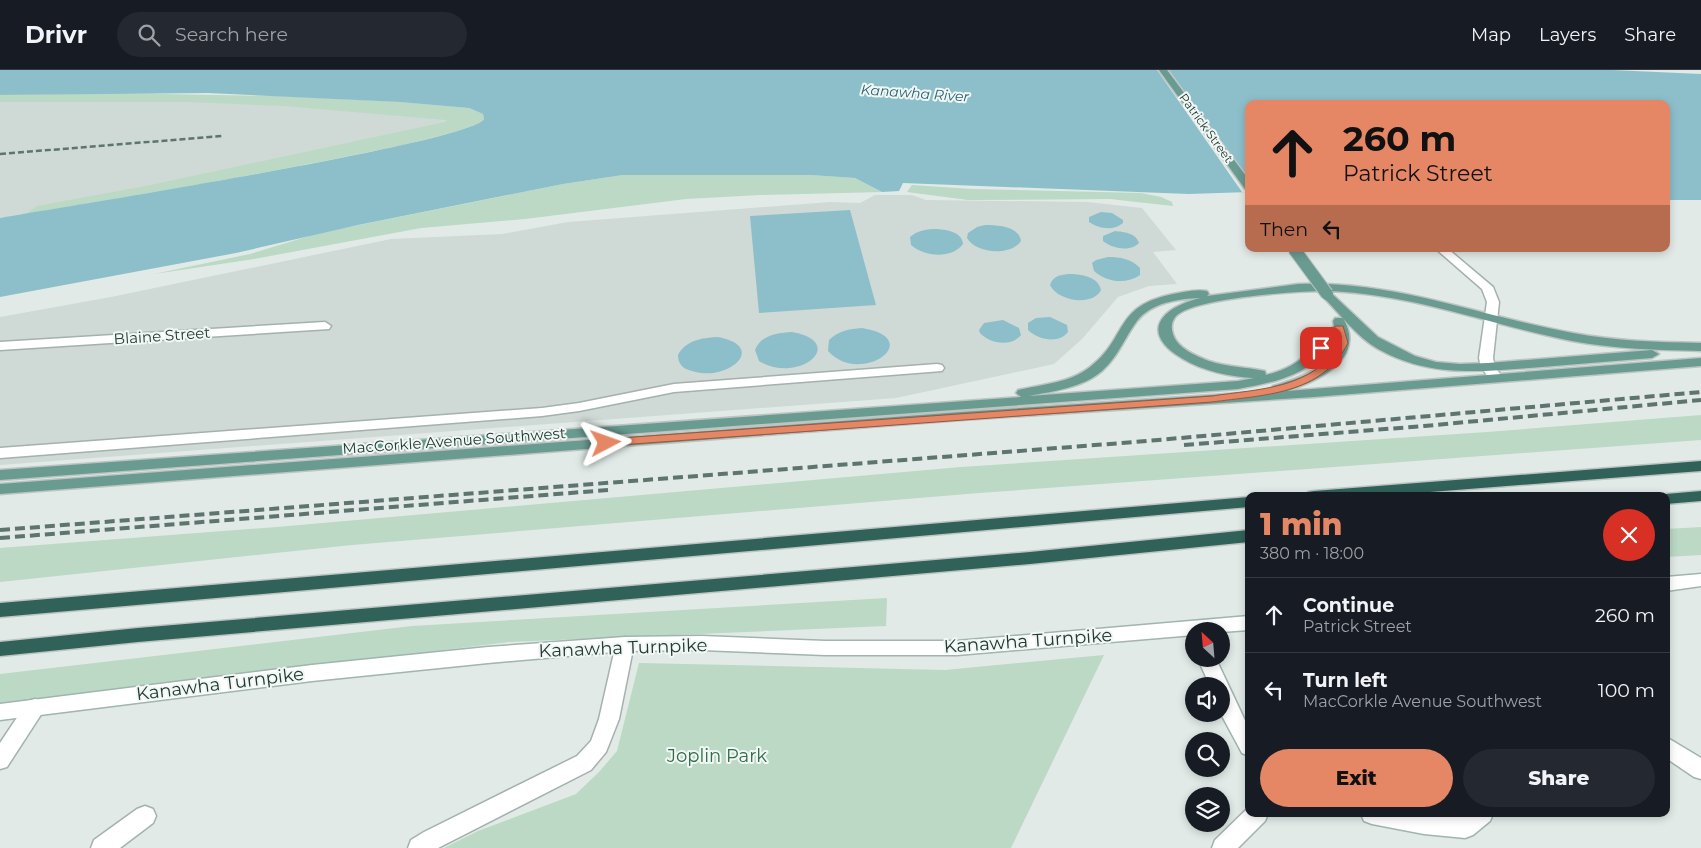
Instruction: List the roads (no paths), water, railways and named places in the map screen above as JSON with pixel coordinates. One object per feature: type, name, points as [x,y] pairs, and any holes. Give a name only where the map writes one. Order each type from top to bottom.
[{"type":"highway","points":[[1366,492],[1701,466]]},
{"type":"highway","points":[[1670,499],[1701,496]]},
{"type":"highway","points":[[0,610],[1245,502]]},
{"type":"highway","points":[[0,649],[138,635],[1030,558],[1245,536]]},
{"type":"main road","name":"Patrick Street","points":[[1163,70],[1245,182]]},
{"type":"main road","points":[[1212,399],[1274,390],[1296,384],[1314,376],[1328,366],[1344,343],[1335,308],[1296,252]]},
{"type":"main road","points":[[930,408],[1023,393],[1071,381],[1094,370],[1107,359],[1133,318],[1142,310],[1153,304],[1191,295],[1247,294],[1312,288],[1358,289],[1416,300],[1537,330],[1602,342],[1639,346],[1701,348]]},
{"type":"main road","points":[[1247,294],[1191,304],[1180,308],[1166,322],[1165,332],[1172,343],[1185,354],[1222,370],[1259,374],[1295,369]]},
{"type":"main road","points":[[1327,294],[1378,343],[1410,359],[1447,367],[1492,372],[1616,369],[1701,362]]},
{"type":"main road","name":"MacCorkle Avenue Southwest","points":[[0,475],[514,436],[1238,385],[1262,380],[1295,369],[1310,359],[1328,337],[1340,327]]},
{"type":"main road","points":[[1537,330],[1568,342],[1600,358],[1616,369]]},
{"type":"main road","points":[[1212,399],[1305,394],[1600,358],[1701,348]]},
{"type":"main road","name":"MacCorkle Avenue Southwest","points":[[0,489],[1212,399]]},
{"type":"street","points":[[1445,252],[1488,287],[1493,302],[1486,358],[1492,372]]},
{"type":"street","name":"Blaine Street","points":[[0,346],[324,326]]},
{"type":"street","points":[[0,453],[542,412],[579,407],[674,388],[937,368]]},
{"type":"street","points":[[1670,584],[1700,582]]},
{"type":"street","name":"Kanawha Turnpike","points":[[1230,625],[1245,623]]},
{"type":"street","name":"Kanawha Turnpike","points":[[0,712],[312,673],[488,655],[625,644],[702,643],[825,648],[957,648],[1185,630]]},
{"type":"street","points":[[419,848],[432,839],[584,763],[599,746],[609,719],[625,644]]},
{"type":"street","points":[[0,760],[36,707]]},
{"type":"street","points":[[1230,712],[1245,741]]},
{"type":"street","points":[[1670,749],[1701,770]]},
{"type":"street","points":[[102,848],[145,816]]},
{"type":"street","points":[[1223,848],[1254,817]]},
{"type":"street","points":[[1388,817],[1424,824],[1464,828],[1478,817]]},
{"type":"water","name":"Kanawha River","points":[[0,70],[1612,70],[1701,74],[1701,200],[1670,200],[1670,100],[1245,100],[1245,192],[1189,194],[903,183],[899,191],[882,192],[855,178],[810,175],[623,175],[563,184],[358,225],[236,253],[0,297],[0,218],[174,189],[339,158],[461,130],[484,119],[483,114],[469,108],[400,102],[208,93],[0,95]]},
{"type":"water","points":[[850,210],[876,305],[759,313],[750,216]]},
{"type":"water","points":[[1101,212],[1112,213],[1123,220],[1123,223],[1119,226],[1106,228],[1089,222],[1089,217]]},
{"type":"water","points":[[985,225],[1012,229],[1021,241],[1016,246],[1002,251],[985,250],[978,247],[967,238],[968,233],[977,227]]},
{"type":"water","points":[[937,229],[957,234],[963,244],[951,252],[937,255],[922,252],[911,245],[910,237],[916,233],[923,230]]},
{"type":"water","points":[[1115,231],[1132,235],[1139,243],[1131,248],[1121,248],[1103,241],[1103,236]]},
{"type":"water","points":[[1108,257],[1121,258],[1133,262],[1140,268],[1140,275],[1122,281],[1104,278],[1094,271],[1092,263]]},
{"type":"water","points":[[1068,274],[1088,277],[1099,285],[1101,290],[1091,299],[1083,300],[1075,300],[1060,295],[1054,291],[1050,285],[1051,282],[1055,278]]},
{"type":"water","points":[[1050,317],[1067,325],[1068,332],[1064,336],[1048,339],[1037,336],[1028,330],[1028,323],[1036,318]]},
{"type":"water","points":[[1003,320],[1019,328],[1021,335],[1017,339],[1000,343],[989,340],[980,333],[979,330],[984,323]]},
{"type":"water","points":[[862,328],[881,334],[889,341],[889,350],[882,357],[870,362],[856,364],[841,361],[828,351],[829,340],[836,334]]},
{"type":"water","points":[[792,332],[809,337],[817,344],[817,352],[812,359],[802,365],[789,368],[774,367],[759,361],[755,350],[761,341],[775,334]]},
{"type":"water","points":[[717,337],[733,342],[740,348],[742,355],[738,362],[718,372],[705,373],[689,370],[682,366],[678,355],[685,346],[700,339]]},
{"type":"railway","points":[[0,154],[222,136]]},
{"type":"railway","points":[[0,530],[1135,442],[1701,392]]},
{"type":"railway","points":[[1184,445],[1424,426],[1701,400]]},
{"type":"railway","points":[[0,538],[608,490]]},
{"type":"park label","name":"Joplin Park","points":[[717,756]]}]
